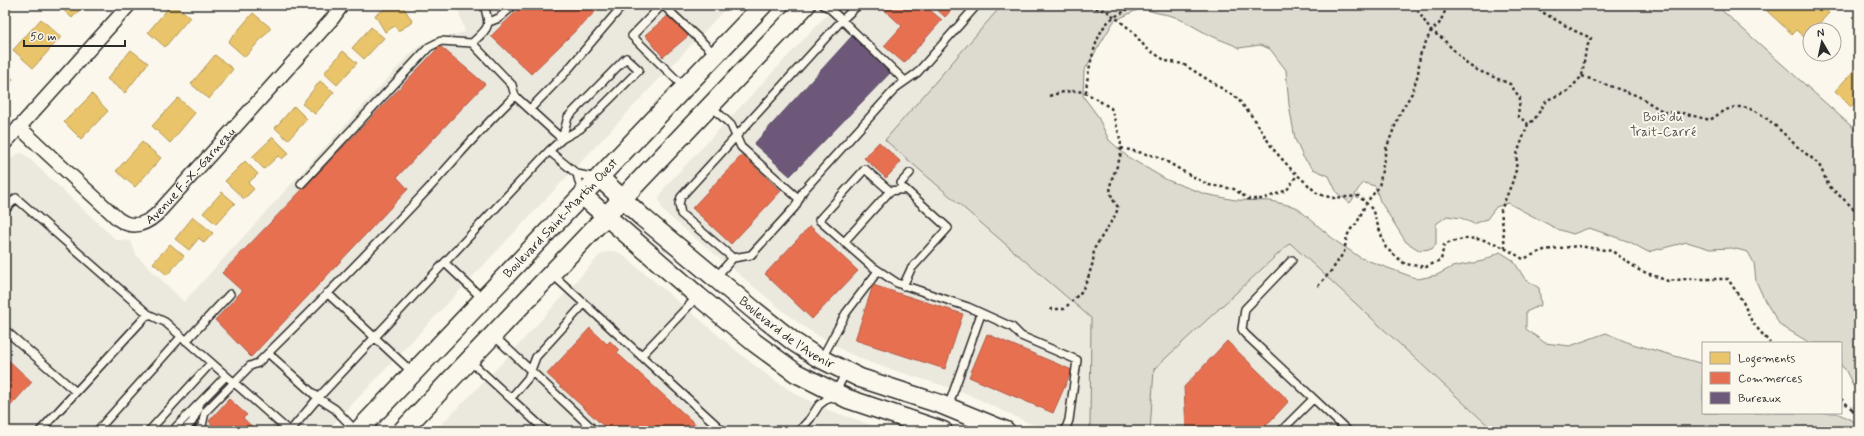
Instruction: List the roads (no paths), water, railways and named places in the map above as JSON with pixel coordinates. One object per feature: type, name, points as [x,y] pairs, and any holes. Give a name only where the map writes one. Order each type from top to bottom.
[{"type":"main road","name":"Boulevard Saint-Martin Ouest","points":[[357,431],[484,300],[763,5]]},
{"type":"main road","points":[[402,431],[711,106],[799,7]]},
{"type":"main road","name":"Boulevard de l'Avenir","points":[[600,178],[622,199],[785,336],[846,372],[948,407],[1006,431]]},
{"type":"main road","name":"Boulevard de l'Avenir","points":[[583,196],[698,296],[779,361],[813,382],[835,393],[881,411],[943,431]]},
{"type":"street","points":[[5,143],[129,5]]},
{"type":"street","name":"Avenue F.-X.-Garneau","points":[[19,127],[122,221],[134,225],[143,224],[157,214],[332,19],[342,5]]},
{"type":"lane","points":[[472,43],[485,31],[489,22],[484,5]]},
{"type":"lane","points":[[489,22],[499,18],[514,5]]},
{"type":"lane","points":[[530,109],[565,74],[608,20],[623,5]]},
{"type":"lane","points":[[685,89],[632,36],[663,5],[716,56]]},
{"type":"lane","points":[[823,5],[829,8],[842,20],[905,81]]},
{"type":"lane","points":[[733,258],[680,211],[679,204],[683,194],[737,137],[842,20],[858,5]]},
{"type":"lane","points":[[715,278],[733,258],[750,255],[795,207],[803,191],[813,179],[897,87],[917,73],[976,5]]},
{"type":"lane","points":[[300,184],[429,47],[441,41],[472,43],[512,84],[515,96],[562,139]]},
{"type":"lane","points":[[5,210],[16,198],[148,314],[165,322],[233,383],[290,431],[318,398],[549,151],[562,139],[580,129],[639,70],[626,58],[568,117],[562,139]]},
{"type":"lane","points":[[197,431],[202,426],[205,412],[250,366],[258,364],[426,191],[480,130],[515,96]]},
{"type":"lane","points":[[711,106],[731,125],[741,147],[799,199]]},
{"type":"lane","points":[[549,151],[577,174],[600,178]]},
{"type":"lane","points":[[890,191],[865,169],[819,220],[878,271],[902,286],[968,307],[1012,327],[1022,336],[1077,360],[1069,420],[1065,431]]},
{"type":"lane","points":[[902,190],[901,183],[910,173]]},
{"type":"lane","points":[[577,174],[583,196]]},
{"type":"lane","points":[[844,242],[890,191],[905,189],[948,228],[911,269],[902,286]]},
{"type":"lane","points":[[1292,260],[1247,308],[1242,329],[1346,431]]},
{"type":"lane","points":[[445,263],[484,300]]},
{"type":"lane","points":[[822,359],[846,313],[878,271]]},
{"type":"lane","points":[[551,274],[722,431]]},
{"type":"lane","points":[[327,293],[413,373]]},
{"type":"lane","points":[[97,431],[184,339],[230,294]]},
{"type":"lane","points":[[641,356],[698,296]]},
{"type":"lane","points":[[511,398],[528,378],[536,357],[584,304]]},
{"type":"lane","points":[[40,431],[148,314]]},
{"type":"lane","points":[[948,407],[981,314]]},
{"type":"lane","points":[[5,330],[76,392]]},
{"type":"lane","points":[[493,335],[595,431]]},
{"type":"lane","points":[[268,353],[318,398],[335,409],[357,431]]},
{"type":"lane","points":[[469,360],[546,431]]},
{"type":"lane","points":[[149,431],[211,363]]},
{"type":"lane","points":[[799,431],[810,419],[819,404],[835,393],[846,372]]},
{"type":"lane","points":[[175,431],[202,400],[226,376]]},
{"type":"lane","points":[[1281,431],[1313,399]]},
{"type":"lane","points":[[183,431],[192,422],[202,400]]},
{"type":"park label","name":"Bois du Trait-Carré","points":[[1663,124]]}]
